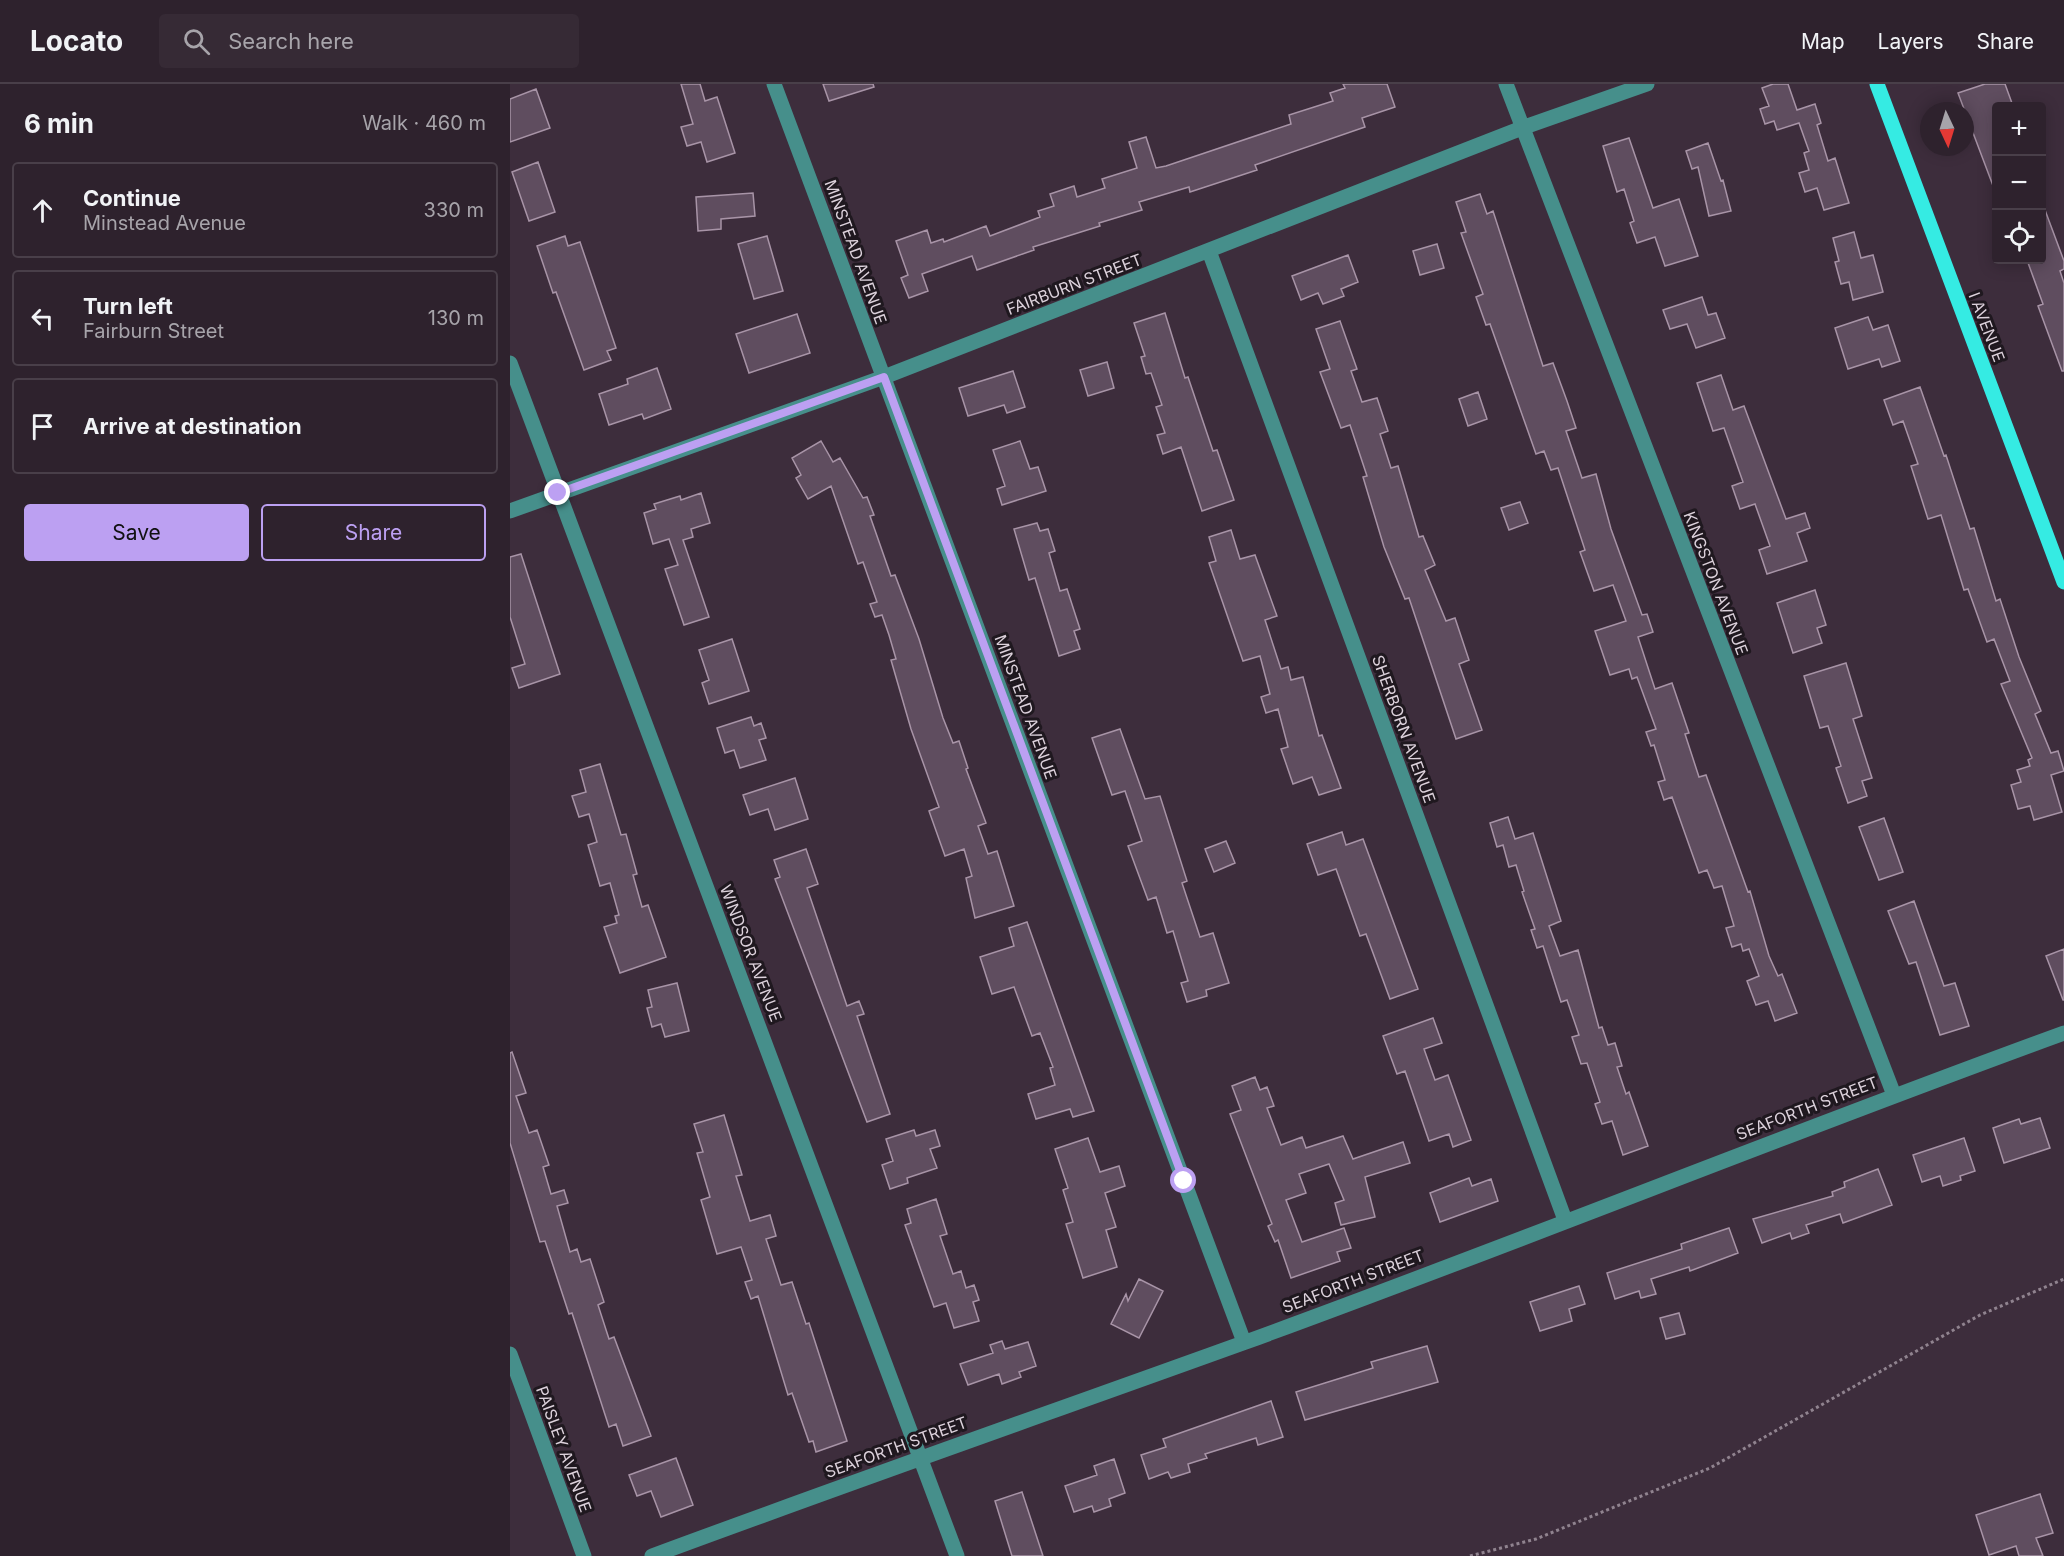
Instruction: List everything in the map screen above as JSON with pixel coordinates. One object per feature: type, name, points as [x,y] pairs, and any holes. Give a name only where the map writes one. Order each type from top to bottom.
[{"type":"main road","name":"I AVENUE","points":[[1877,84],[2064,582]]},
{"type":"street","name":"MINSTEAD AVENUE","points":[[774,84],[1244,1342]]},
{"type":"street","name":"KINGSTON AVENUE","points":[[1506,84],[1894,1095]]},
{"type":"street","name":"FAIRBURN STREET","points":[[510,511],[884,377],[1522,128],[1647,84]]},
{"type":"street","name":"SHERBORN AVENUE","points":[[1209,251],[1565,1220]]},
{"type":"street","name":"WINDSOR AVENUE","points":[[510,363],[957,1556]]},
{"type":"street","name":"SEAFORTH STREET","points":[[652,1556],[920,1456],[1244,1342],[1894,1095],[2064,1033]]},
{"type":"street","name":"PAISLEY AVENUE","points":[[510,1354],[584,1556]]},
{"type":"path","points":[[1470,1556],[1536,1539],[1710,1468],[1980,1315],[2064,1279]]},
{"type":"building","points":[[681,84],[700,84],[705,101],[717,97],[735,153],[707,162],[701,142],[687,146],[681,127],[693,124]]},
{"type":"building","points":[[823,84],[873,84],[874,87],[829,101]]},
{"type":"building","points":[[1343,84],[1387,84],[1395,107],[1362,118],[1365,127],[1255,165],[1257,170],[1190,192],[1189,187],[1139,202],[1142,210],[1033,247],[1034,250],[977,270],[972,256],[922,274],[928,291],[909,298],[901,278],[908,275],[896,241],[927,230],[931,243],[943,239],[944,242],[986,226],[990,236],[1040,217],[1038,211],[1054,206],[1050,194],[1074,186],[1077,197],[1105,188],[1102,179],[1137,168],[1129,142],[1146,137],[1156,168],[1166,166],[1291,124],[1289,115],[1333,101],[1330,93],[1345,88]]},
{"type":"building","points":[[1773,84],[1788,84],[1797,110],[1815,104],[1821,123],[1817,125],[1828,161],[1835,158],[1849,203],[1824,210],[1817,188],[1805,192],[1799,173],[1809,170],[1804,153],[1809,151],[1799,123],[1777,130],[1774,121],[1765,124],[1760,109],[1769,106],[1762,88]]},
{"type":"building","points":[[1985,84],[2005,84],[2012,102],[1992,102],[1992,183],[1974,135],[1974,102],[1961,102],[1958,93]]},
{"type":"building","points":[[536,89],[550,128],[510,142],[510,99]]},
{"type":"building","points":[[1629,138],[1653,208],[1679,199],[1698,256],[1665,266],[1655,237],[1637,243],[1630,223],[1634,221],[1624,189],[1617,192],[1603,146]]},
{"type":"building","points":[[1708,143],[1721,181],[1723,180],[1731,211],[1709,216],[1698,167],[1692,169],[1686,151]]},
{"type":"building","points":[[538,162],[555,212],[529,221],[512,172]]},
{"type":"building","points":[[753,193],[755,216],[721,219],[721,229],[698,231],[696,197]]},
{"type":"building","points":[[1480,194],[1487,214],[1493,211],[1543,366],[1553,363],[1567,401],[1576,428],[1566,431],[1582,478],[1596,474],[1611,529],[1642,615],[1647,614],[1653,632],[1638,637],[1655,689],[1672,683],[1689,733],[1685,734],[1699,777],[1706,775],[1748,892],[1750,891],[1769,956],[1778,976],[1782,974],[1797,1013],[1775,1021],[1768,1001],[1756,1005],[1747,981],[1759,976],[1749,949],[1743,951],[1741,944],[1732,947],[1726,928],[1734,926],[1722,886],[1714,888],[1707,870],[1699,873],[1672,797],[1664,800],[1658,782],[1665,780],[1654,745],[1651,746],[1646,732],[1656,729],[1637,677],[1632,679],[1629,669],[1610,675],[1595,631],[1626,621],[1613,585],[1594,591],[1580,552],[1585,550],[1558,468],[1551,470],[1544,451],[1536,454],[1490,324],[1486,325],[1476,297],[1483,294],[1461,233],[1466,232],[1456,202]]},
{"type":"building","points":[[2046,213],[2064,261],[2064,269],[2060,271],[2064,283],[2064,371],[2062,371],[2038,306],[2043,304],[2028,264],[2046,264]]},
{"type":"building","points":[[1854,232],[1861,258],[1873,255],[1883,292],[1853,300],[1849,282],[1841,284],[1835,262],[1839,261],[1833,238]]},
{"type":"building","points":[[565,236],[568,246],[580,242],[616,348],[607,351],[611,360],[584,370],[537,246]]},
{"type":"building","points":[[767,236],[783,291],[754,299],[738,244]]},
{"type":"building","points":[[1437,244],[1444,268],[1420,275],[1413,251]]},
{"type":"building","points":[[1348,255],[1358,282],[1341,289],[1344,296],[1323,304],[1318,293],[1301,300],[1292,276]]},
{"type":"building","points":[[1702,297],[1708,315],[1716,313],[1725,338],[1696,348],[1687,324],[1670,329],[1663,310]]},
{"type":"building","points":[[1165,313],[1185,378],[1188,377],[1213,451],[1217,450],[1234,500],[1202,511],[1181,447],[1163,454],[1157,435],[1165,433],[1156,407],[1162,405],[1151,373],[1146,374],[1141,357],[1145,356],[1134,323]]},
{"type":"building","points":[[797,314],[810,353],[749,373],[736,334]]},
{"type":"building","points":[[1868,317],[1873,330],[1888,325],[1900,361],[1882,367],[1879,359],[1848,369],[1835,328]]},
{"type":"building","points":[[1340,321],[1357,369],[1351,371],[1362,402],[1377,398],[1388,431],[1380,434],[1391,468],[1398,466],[1419,537],[1423,536],[1435,565],[1425,570],[1446,621],[1455,618],[1469,660],[1459,664],[1482,730],[1456,739],[1409,598],[1405,599],[1384,547],[1363,477],[1367,476],[1350,425],[1341,428],[1320,372],[1330,369],[1316,329]]},
{"type":"building","points":[[1107,362],[1114,388],[1088,396],[1080,370]]},
{"type":"building","points":[[657,368],[671,409],[644,419],[642,414],[609,425],[599,394],[628,384],[627,379]]},
{"type":"building","points":[[1013,371],[1025,407],[1007,413],[1004,405],[968,416],[959,388]]},
{"type":"building","points":[[1721,375],[1733,410],[1744,406],[1786,519],[1805,513],[1810,528],[1797,533],[1807,561],[1767,574],[1759,550],[1770,546],[1755,504],[1740,509],[1732,486],[1743,482],[1724,428],[1713,431],[1697,383]]},
{"type":"building","points":[[1920,387],[1944,456],[1946,455],[1970,529],[1974,528],[1996,601],[2000,599],[2019,657],[2041,711],[2035,714],[2051,753],[2058,751],[2064,771],[2051,775],[2062,812],[2034,820],[2030,806],[2018,809],[2011,785],[2021,782],[2017,770],[2030,766],[2028,760],[2032,758],[2001,684],[2010,681],[1994,639],[1987,642],[1968,589],[1964,590],[1941,515],[1928,519],[1911,466],[1918,464],[1903,421],[1893,425],[1884,400]]},
{"type":"building","points":[[1478,392],[1487,419],[1468,426],[1459,399]]},
{"type":"building","points":[[821,441],[833,462],[840,458],[863,498],[867,497],[874,515],[870,516],[891,576],[895,575],[919,639],[943,718],[953,743],[959,741],[968,768],[966,769],[986,823],[978,826],[988,854],[997,851],[1014,906],[975,918],[966,878],[972,876],[964,849],[945,856],[929,811],[939,807],[911,729],[891,660],[896,659],[889,635],[882,615],[875,617],[870,604],[877,602],[863,562],[858,564],[831,486],[808,499],[796,478],[801,475],[792,458]]},
{"type":"building","points":[[1020,441],[1030,469],[1038,467],[1046,491],[1002,505],[997,489],[1005,486],[993,450]]},
{"type":"building","points":[[701,493],[710,523],[691,529],[693,537],[683,540],[709,617],[684,625],[665,569],[678,565],[669,539],[653,544],[644,513],[656,509],[654,504],[680,496],[681,500]]},
{"type":"building","points":[[1520,502],[1528,523],[1509,530],[1501,508]]},
{"type":"building","points":[[1037,523],[1040,531],[1048,529],[1055,551],[1049,553],[1060,591],[1067,589],[1080,629],[1074,631],[1080,649],[1059,656],[1035,578],[1029,580],[1014,529]]},
{"type":"building","points":[[1231,530],[1240,559],[1255,555],[1277,616],[1265,620],[1281,669],[1288,667],[1291,680],[1303,677],[1319,736],[1322,735],[1341,788],[1319,795],[1312,777],[1293,784],[1281,749],[1288,747],[1278,709],[1266,713],[1261,697],[1270,694],[1260,656],[1243,661],[1209,563],[1216,561],[1209,537]]},
{"type":"building","points":[[521,554],[560,674],[519,688],[512,668],[525,664],[510,617],[510,557]]},
{"type":"building","points":[[1815,590],[1826,625],[1817,628],[1822,643],[1793,653],[1777,603]]},
{"type":"building","points":[[732,639],[749,691],[709,704],[702,683],[709,680],[699,650]]},
{"type":"building","points":[[1846,663],[1862,716],[1853,719],[1872,778],[1862,781],[1867,796],[1848,803],[1836,768],[1841,766],[1828,726],[1820,728],[1804,676]]},
{"type":"building","points":[[751,717],[754,726],[761,723],[766,738],[759,740],[766,760],[740,768],[734,750],[725,753],[717,728]]},
{"type":"building","points":[[1120,729],[1145,799],[1160,796],[1187,881],[1182,883],[1200,937],[1213,933],[1229,983],[1206,990],[1207,996],[1187,1002],[1181,983],[1188,981],[1173,931],[1167,933],[1156,897],[1148,900],[1128,846],[1142,841],[1125,791],[1112,795],[1092,738]]},
{"type":"building","points":[[600,764],[621,835],[626,834],[637,874],[633,875],[642,907],[648,905],[666,957],[620,973],[604,927],[617,923],[615,916],[619,915],[610,883],[600,886],[588,845],[597,842],[589,814],[579,817],[572,796],[586,792],[580,770]]},
{"type":"building","points":[[795,778],[808,819],[775,830],[768,809],[750,815],[743,795]]},
{"type":"building","points":[[1508,817],[1515,839],[1533,833],[1561,921],[1549,926],[1560,956],[1578,950],[1599,1028],[1602,1027],[1608,1045],[1615,1043],[1622,1066],[1617,1067],[1626,1094],[1629,1092],[1648,1146],[1623,1155],[1612,1121],[1602,1124],[1595,1104],[1600,1102],[1587,1063],[1581,1064],[1572,1037],[1579,1035],[1567,1000],[1561,1002],[1543,946],[1537,948],[1531,930],[1535,929],[1522,892],[1524,891],[1516,865],[1509,867],[1503,845],[1497,847],[1490,823]]},
{"type":"building","points":[[1884,818],[1903,872],[1879,880],[1859,827]]},
{"type":"building","points":[[1342,832],[1346,845],[1363,839],[1418,989],[1390,999],[1366,934],[1360,936],[1336,869],[1318,875],[1307,844]]},
{"type":"building","points":[[1226,841],[1235,863],[1214,872],[1205,849]]},
{"type":"building","points":[[806,849],[818,884],[807,888],[847,1006],[859,1001],[864,1014],[857,1016],[890,1114],[867,1122],[775,879],[780,877],[774,860]]},
{"type":"building","points":[[1914,901],[1944,986],[1955,983],[1969,1026],[1940,1035],[1916,962],[1909,964],[1888,911]]},
{"type":"building","points":[[1027,922],[1094,1111],[1073,1117],[1070,1109],[1036,1119],[1028,1094],[1055,1085],[1050,1068],[1053,1067],[1040,1033],[1032,1036],[1014,987],[992,994],[980,957],[1014,946],[1009,928]]},
{"type":"building","points":[[2064,949],[2064,1000],[2063,1000],[2046,956]]},
{"type":"building","points":[[677,983],[689,1031],[665,1037],[661,1024],[652,1027],[647,1008],[652,1007],[648,990]]},
{"type":"building","points":[[1433,1018],[1442,1043],[1424,1049],[1435,1080],[1448,1075],[1471,1140],[1453,1147],[1449,1134],[1429,1141],[1405,1071],[1397,1074],[1383,1036]]},
{"type":"building","points":[[512,1052],[526,1093],[516,1096],[529,1133],[537,1130],[549,1165],[543,1167],[551,1194],[564,1190],[568,1203],[557,1206],[570,1252],[577,1249],[581,1262],[590,1259],[604,1302],[598,1305],[609,1339],[614,1337],[651,1436],[623,1446],[616,1424],[609,1427],[572,1313],[569,1314],[545,1241],[540,1242],[510,1143],[510,1053]]},
{"type":"building","points":[[1255,1077],[1260,1090],[1267,1087],[1274,1106],[1267,1108],[1281,1145],[1302,1137],[1306,1148],[1343,1136],[1353,1159],[1403,1142],[1410,1163],[1365,1177],[1375,1217],[1341,1225],[1335,1203],[1344,1200],[1329,1164],[1299,1174],[1306,1193],[1286,1200],[1302,1242],[1344,1228],[1351,1248],[1337,1252],[1340,1261],[1291,1278],[1278,1240],[1275,1242],[1268,1226],[1272,1224],[1230,1114],[1241,1110],[1232,1086]]},
{"type":"building","points":[[724,1115],[742,1175],[736,1176],[750,1221],[770,1215],[776,1236],[766,1239],[781,1285],[792,1282],[806,1324],[809,1323],[847,1441],[816,1452],[813,1441],[809,1442],[792,1393],[788,1395],[758,1296],[751,1299],[745,1282],[752,1280],[741,1247],[717,1254],[701,1200],[710,1197],[697,1153],[703,1152],[694,1124]]},
{"type":"building","points":[[2040,1118],[2050,1148],[2004,1163],[1993,1128],[2019,1119],[2021,1124]]},
{"type":"building","points":[[914,1130],[916,1136],[935,1130],[940,1146],[930,1149],[937,1168],[907,1178],[908,1183],[890,1189],[882,1165],[893,1161],[886,1139]]},
{"type":"building","points":[[1088,1138],[1100,1172],[1119,1166],[1125,1186],[1105,1193],[1116,1227],[1106,1230],[1117,1267],[1083,1278],[1066,1224],[1073,1222],[1063,1190],[1068,1188],[1055,1149]]},
{"type":"building","points":[[1964,1138],[1975,1171],[1960,1176],[1961,1180],[1943,1186],[1940,1176],[1922,1182],[1913,1155]]},
{"type":"building","points":[[1878,1169],[1892,1205],[1843,1223],[1840,1214],[1806,1225],[1809,1233],[1792,1239],[1790,1233],[1762,1243],[1753,1219],[1833,1196],[1832,1192],[1845,1187],[1844,1182]]},
{"type":"building","points":[[1469,1178],[1472,1186],[1491,1179],[1498,1201],[1440,1222],[1430,1193]]},
{"type":"building","points":[[936,1199],[947,1234],[940,1236],[953,1274],[961,1271],[966,1288],[974,1285],[979,1300],[973,1302],[979,1321],[954,1328],[946,1303],[934,1307],[905,1225],[911,1223],[907,1209]]},
{"type":"building","points":[[1729,1228],[1738,1253],[1690,1271],[1689,1267],[1651,1279],[1656,1294],[1641,1298],[1639,1291],[1615,1299],[1607,1273],[1682,1249],[1681,1244]]},
{"type":"building","points":[[1139,1279],[1163,1291],[1139,1338],[1111,1324],[1126,1294],[1128,1301]]},
{"type":"building","points":[[1579,1286],[1585,1304],[1569,1309],[1572,1321],[1540,1331],[1530,1302]]},
{"type":"building","points":[[1679,1313],[1685,1334],[1666,1339],[1660,1318]]},
{"type":"building","points":[[1002,1341],[1005,1349],[1028,1342],[1036,1366],[1019,1372],[1021,1377],[1002,1384],[999,1374],[968,1385],[960,1364],[993,1353],[990,1345]]},
{"type":"building","points":[[1427,1346],[1438,1382],[1305,1420],[1296,1392],[1373,1368],[1371,1362]]},
{"type":"building","points":[[1271,1401],[1283,1437],[1258,1445],[1256,1438],[1205,1454],[1207,1458],[1188,1464],[1190,1472],[1171,1478],[1168,1472],[1149,1479],[1141,1455],[1166,1447],[1163,1439]]},
{"type":"building","points":[[676,1458],[693,1505],[661,1517],[651,1491],[637,1496],[629,1475]]},
{"type":"building","points":[[1114,1459],[1125,1493],[1109,1499],[1111,1506],[1094,1512],[1092,1506],[1074,1512],[1065,1486],[1097,1475],[1094,1466]]},
{"type":"building","points":[[1022,1492],[1043,1556],[1012,1556],[995,1501]]},
{"type":"building","points":[[2040,1494],[2053,1533],[2036,1538],[2043,1556],[2019,1556],[2016,1546],[1989,1555],[1976,1515]]},
{"type":"route","points":[[558,493],[884,377],[1184,1181]]}]
